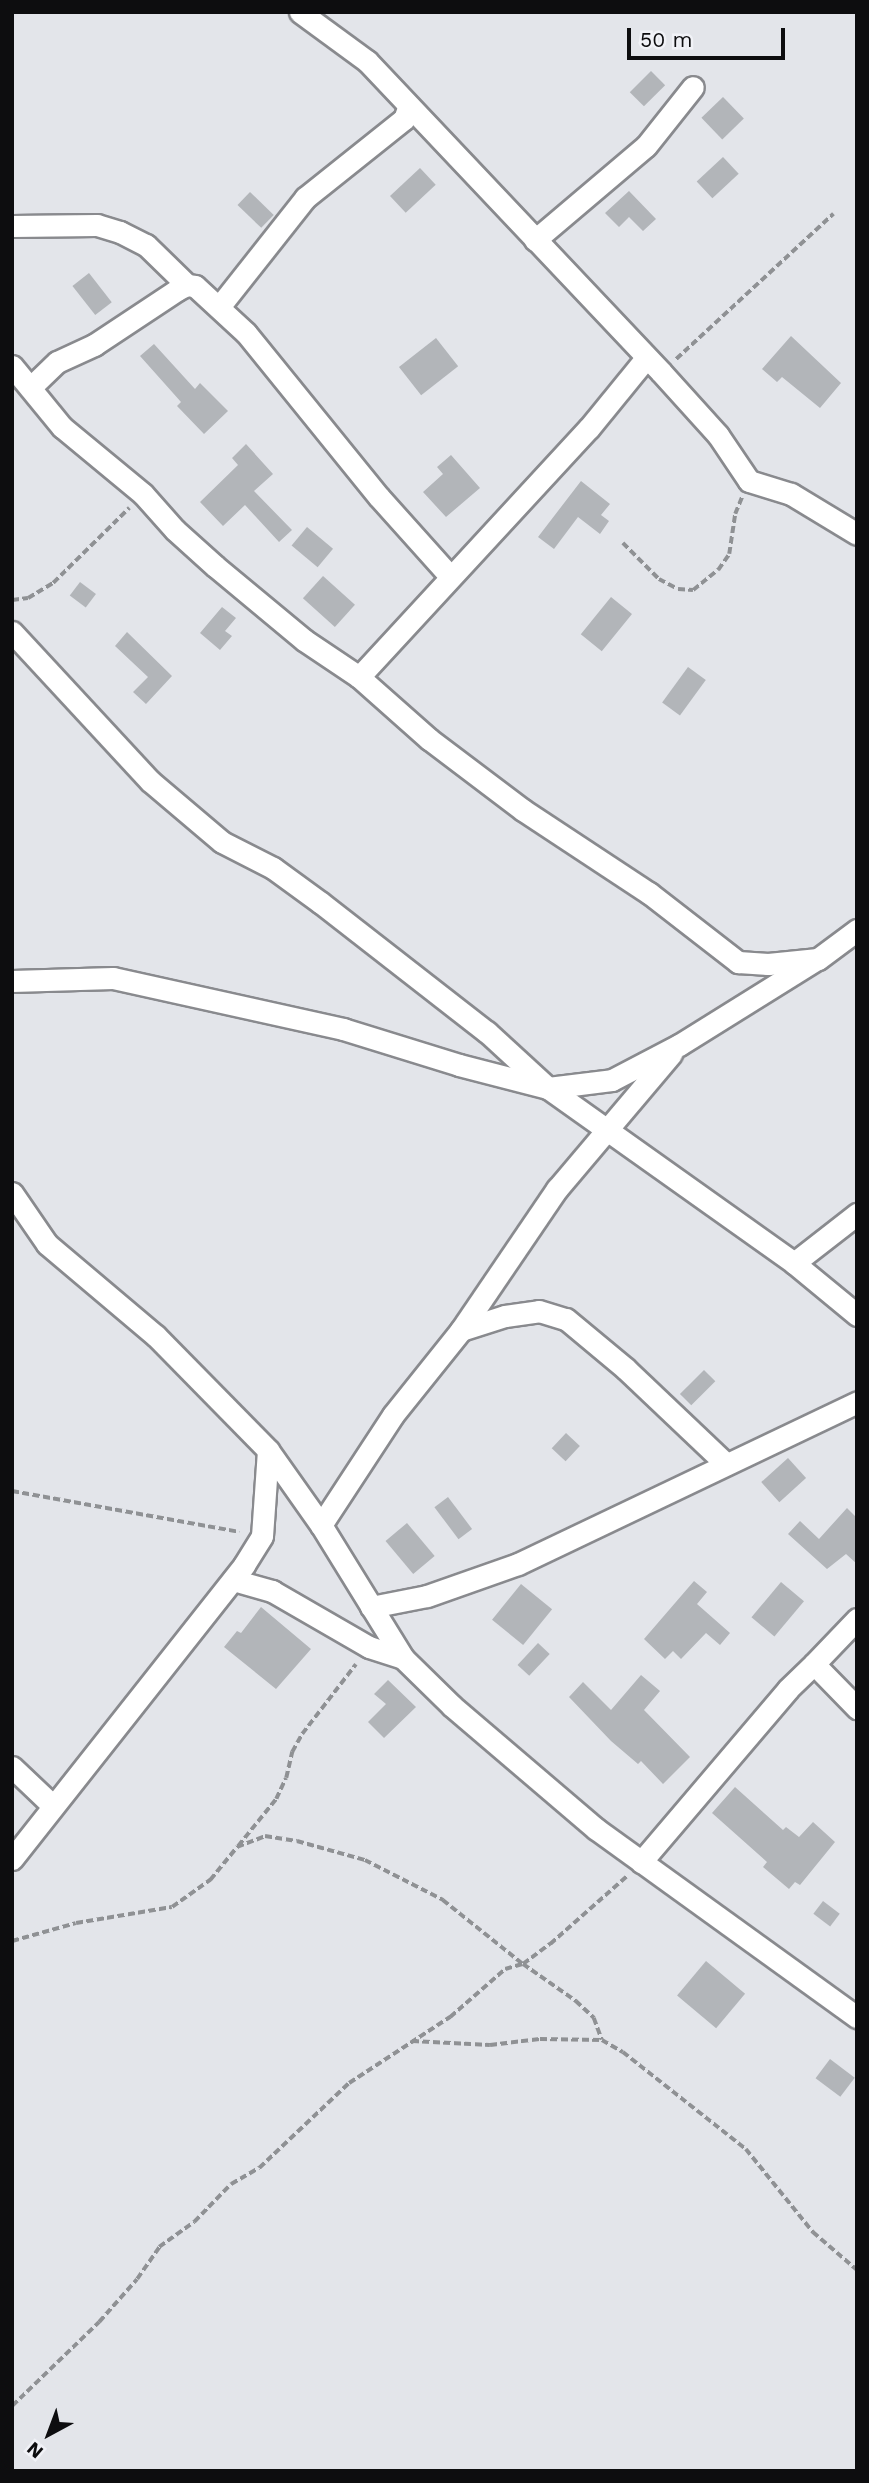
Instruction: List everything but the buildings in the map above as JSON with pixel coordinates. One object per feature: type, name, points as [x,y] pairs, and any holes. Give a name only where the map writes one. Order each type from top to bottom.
[{"type":"street","points":[[300,12],[367,61],[408,108],[718,435],[749,481],[791,494],[857,534]]},
{"type":"street","points":[[534,240],[646,146],[693,87]]},
{"type":"street","points":[[219,307],[305,198],[346,162],[404,119],[408,108]]},
{"type":"street","points":[[12,226],[97,225],[120,232],[146,245],[187,285],[202,291],[246,333],[379,498],[450,576]]},
{"type":"street","points":[[31,387],[57,362],[94,345],[187,285]]},
{"type":"street","points":[[359,677],[589,428],[654,365]]},
{"type":"street","points":[[12,366],[62,427],[143,494],[175,530],[215,566],[304,640],[359,677],[429,739],[523,810],[649,893],[738,962],[768,964],[818,959]]},
{"type":"street","points":[[12,632],[150,781],[222,842],[273,868],[321,903],[487,1032],[548,1088],[609,1128],[794,1263],[857,1315]]},
{"type":"street","points":[[12,981],[113,978],[344,1029],[459,1065],[548,1088],[612,1080],[679,1045],[818,959],[857,930]]},
{"type":"street","points":[[321,1525],[393,1415],[461,1330],[558,1189],[679,1045]]},
{"type":"street","points":[[12,1193],[47,1244],[156,1336],[268,1450],[321,1525],[403,1658],[452,1706],[596,1829],[857,2017]]},
{"type":"street","points":[[794,1263],[857,1214]]},
{"type":"street","points":[[461,1330],[505,1316],[539,1311],[566,1319],[626,1369],[725,1463]]},
{"type":"street","points":[[371,1607],[427,1596],[518,1564],[614,1521],[725,1463],[857,1402]]},
{"type":"street","points":[[12,1858],[233,1580],[262,1536],[268,1450]]},
{"type":"street","points":[[233,1580],[272,1591],[369,1647],[403,1658]]},
{"type":"street","points":[[641,1862],[788,1689],[857,1619]]},
{"type":"street","points":[[814,1664],[857,1708]]},
{"type":"street","points":[[12,1767],[52,1805]]},
{"type":"path","points":[[654,365],[833,214]]},
{"type":"path","points":[[623,543],[659,579],[678,589],[693,590],[719,570],[729,554],[735,514],[749,481]]},
{"type":"path","points":[[12,600],[28,598],[53,583],[143,494]]},
{"type":"path","points":[[12,1491],[262,1536]]},
{"type":"path","points":[[12,1941],[76,1923],[172,1907],[210,1881],[276,1800],[286,1778],[292,1752],[302,1734],[369,1647]]},
{"type":"path","points":[[237,1847],[265,1836],[298,1841],[365,1860],[443,1900],[523,1964],[576,2001],[594,2018],[602,2040]]},
{"type":"path","points":[[12,2406],[99,2322],[137,2279],[159,2247],[197,2220],[231,2184],[259,2168],[349,2083],[409,2041],[450,2017],[505,1969],[523,1964],[593,1908],[641,1862]]},
{"type":"path","points":[[409,2041],[490,2045],[540,2039],[602,2040],[622,2052],[746,2149],[813,2232],[857,2270]]}]
